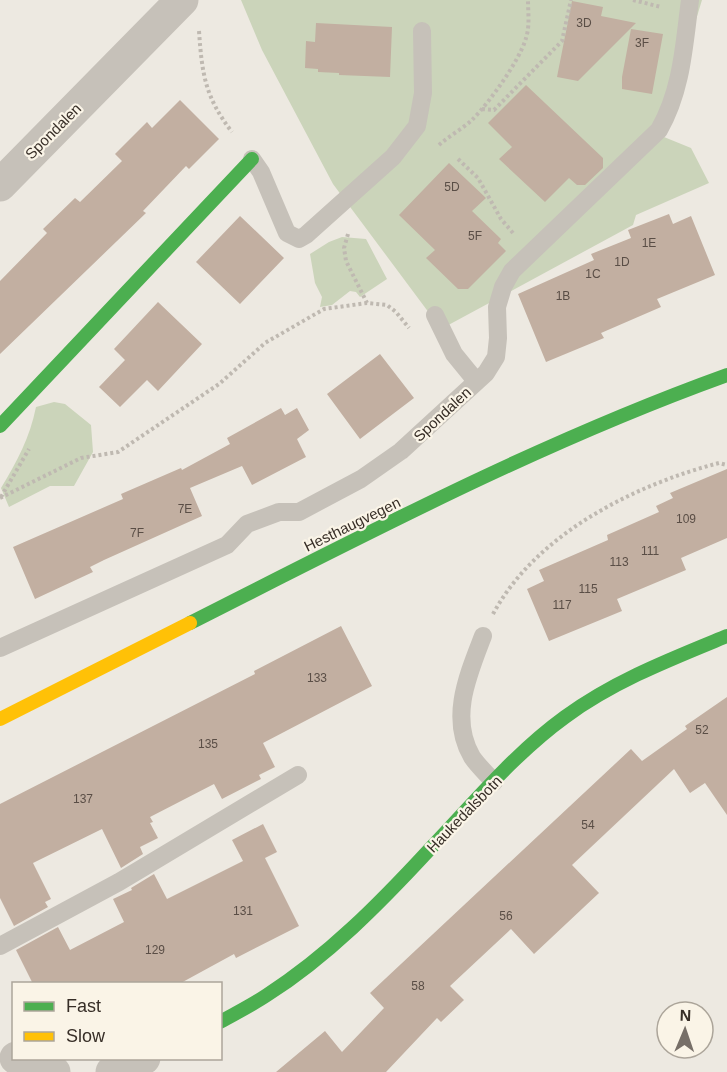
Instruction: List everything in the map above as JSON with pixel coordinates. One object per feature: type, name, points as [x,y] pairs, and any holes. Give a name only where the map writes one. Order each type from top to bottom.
[{"type":"street","name":"Spondalen","points":[[0,185],[191,12]]},
{"type":"street","points":[[0,426],[252,159]]},
{"type":"street","name":"Hesthaugvegen","points":[[0,719],[532,453],[666,397],[727,375]]},
{"type":"street","name":"Haukedalsbotn","points":[[222,1021],[287,982],[343,936],[545,733],[585,704],[670,659],[727,636]]},
{"type":"street","points":[[21,1060],[54,1072]]},
{"type":"street","points":[[112,1072],[142,1060]]},
{"type":"lane","name":"Spondalen","points":[[0,648],[227,545],[247,524],[279,512],[299,512],[362,478],[401,451],[486,373],[496,357],[497,307],[503,287],[512,271],[659,130],[675,96],[690,0]]},
{"type":"lane","points":[[252,159],[261,172],[287,232],[299,239],[306,236],[393,157],[417,126],[423,93],[422,31]]},
{"type":"lane","points":[[435,315],[454,354],[476,381]]},
{"type":"lane","points":[[483,636],[460,704],[463,737],[473,759],[494,782]]},
{"type":"lane","points":[[0,946],[118,882],[298,776]]},
{"type":"path","points":[[482,109],[494,110],[562,41],[570,0]]},
{"type":"path","points":[[191,12],[201,70],[215,111],[252,159]]},
{"type":"path","points":[[458,159],[478,178],[501,219],[530,253]]},
{"type":"path","points":[[0,498],[81,458],[118,452],[219,384],[265,343],[324,309],[367,303],[387,305],[396,312],[412,332]]},
{"type":"path","points":[[483,636],[494,611],[512,584],[538,556],[566,533],[658,481],[719,463],[727,465]]},
{"type":"green space","points":[[241,0],[702,0],[659,141],[664,137],[691,148],[709,183],[636,215],[633,225],[441,329],[333,184],[262,50]]},
{"type":"green space","points":[[342,237],[366,239],[387,279],[360,297],[356,292],[350,291],[332,305],[320,307],[322,297],[315,283],[310,254]]},
{"type":"green space","points":[[54,402],[65,404],[91,425],[93,452],[74,486],[50,486],[9,507],[1,488],[22,449],[36,407]]},
{"type":"building","points":[[572,1],[603,7],[601,16],[636,23],[578,81],[557,77]]},
{"type":"building","points":[[316,23],[392,27],[390,77],[339,75],[339,73],[318,72],[318,69],[305,68],[306,41],[315,42]]},
{"type":"building","points":[[631,29],[663,34],[652,94],[622,89]]},
{"type":"building","points":[[526,85],[603,158],[603,168],[585,185],[577,185],[569,178],[545,202],[499,159],[512,147],[488,123]]},
{"type":"building","points":[[180,100],[219,139],[189,169],[186,166],[143,211],[146,213],[0,354],[0,281],[47,233],[43,229],[75,198],[80,202],[122,161],[115,154],[147,122],[152,128]]},
{"type":"building","points":[[449,163],[486,198],[472,211],[501,239],[498,243],[506,251],[468,289],[458,289],[426,258],[435,250],[399,215]]},
{"type":"building","points":[[669,214],[673,224],[691,216],[715,275],[657,299],[661,307],[601,333],[604,338],[546,362],[518,294],[594,260],[591,254],[631,238],[628,230]]},
{"type":"building","points":[[240,216],[284,258],[240,304],[196,262]]},
{"type":"building","points":[[158,302],[202,344],[158,391],[147,380],[120,407],[99,387],[125,360],[114,349]]},
{"type":"building","points":[[380,354],[414,398],[360,439],[327,394]]},
{"type":"building","points":[[281,408],[285,415],[297,408],[309,430],[297,439],[306,457],[252,485],[242,466],[190,488],[202,516],[104,560],[90,567],[93,572],[35,599],[13,547],[123,499],[121,494],[181,468],[182,470],[230,444],[227,438]]},
{"type":"building","points":[[727,469],[727,538],[681,558],[686,570],[617,599],[622,611],[549,641],[527,589],[544,581],[539,570],[608,540],[607,535],[659,512],[656,506],[673,498],[670,493]]},
{"type":"building","points":[[341,626],[372,686],[263,743],[275,767],[259,775],[261,779],[222,799],[214,784],[150,817],[153,822],[150,823],[158,838],[140,847],[143,854],[121,868],[102,829],[33,863],[51,899],[45,902],[48,907],[14,926],[0,898],[0,804],[255,674],[254,671]]},
{"type":"building","points":[[727,697],[727,815],[705,783],[690,793],[674,769],[572,865],[599,893],[534,954],[511,929],[450,986],[464,1000],[441,1022],[437,1018],[386,1072],[276,1072],[325,1031],[342,1052],[384,1008],[370,993],[631,749],[642,761],[687,729],[685,726]]},
{"type":"building","points":[[263,824],[277,852],[265,858],[299,926],[236,958],[234,954],[183,982],[32,982],[16,950],[58,927],[70,950],[124,922],[113,899],[132,890],[131,888],[154,874],[167,899],[243,861],[232,840]]},
{"type":"traffic: fast","points":[[0,426],[252,159]]},
{"type":"traffic: fast","points":[[190,623],[388,523],[522,459],[658,401],[727,375]]},
{"type":"traffic: fast","points":[[222,1021],[267,995],[332,946],[392,890],[477,798],[546,731],[603,692],[664,662],[727,636]]},
{"type":"traffic: slow","points":[[0,719],[190,623]]}]
